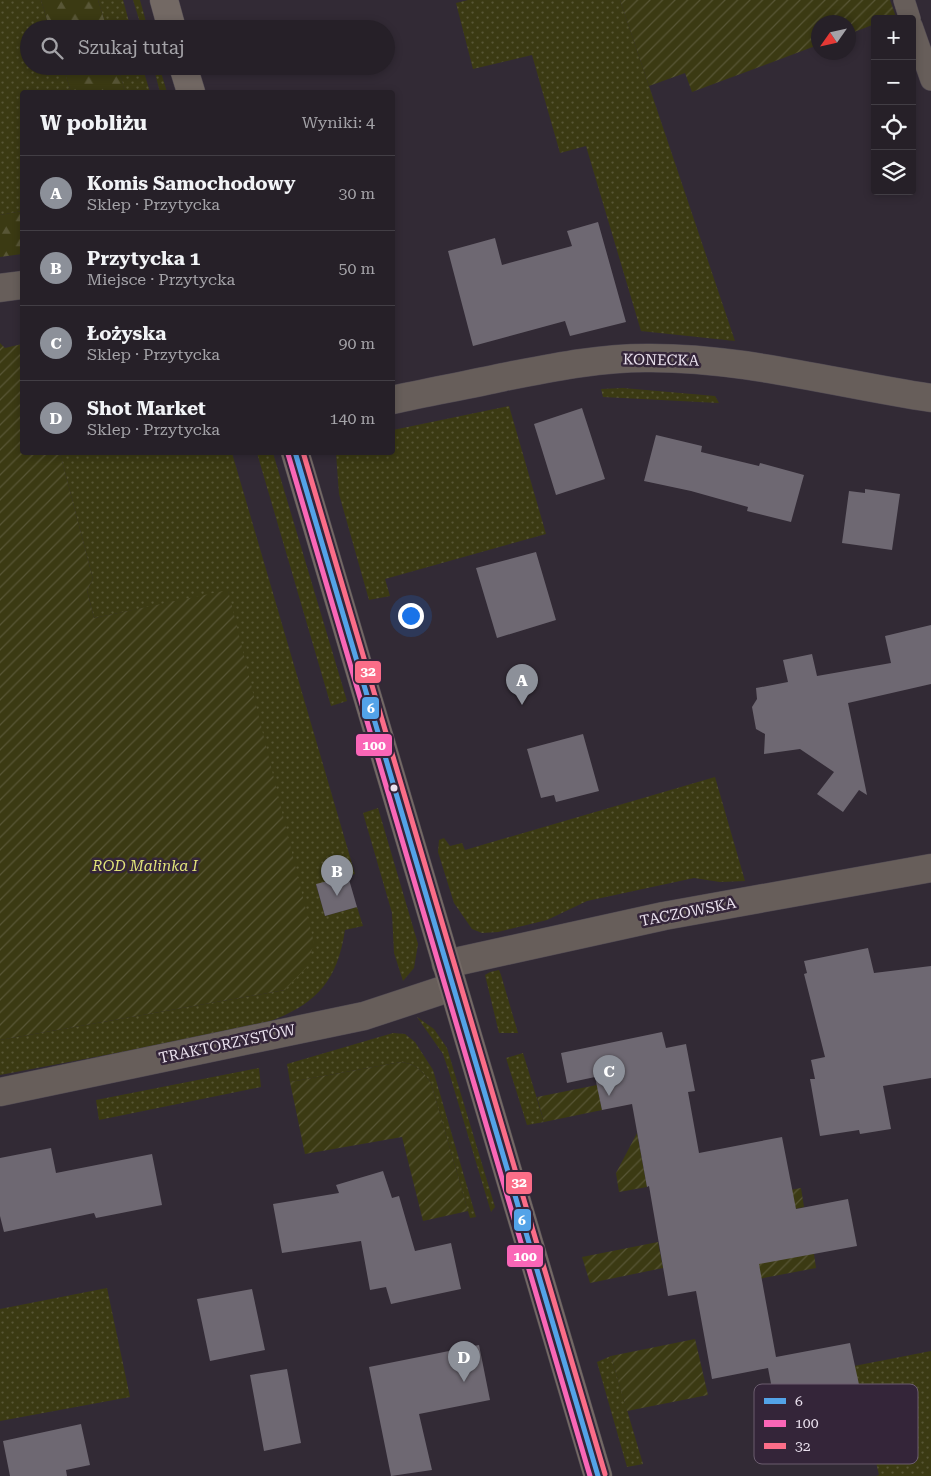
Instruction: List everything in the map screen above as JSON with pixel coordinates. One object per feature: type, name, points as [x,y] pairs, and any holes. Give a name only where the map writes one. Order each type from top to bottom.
[{"type":"main road","points":[[164,0],[170,20]]},
{"type":"main road","points":[[186,75],[190,90]]},
{"type":"main road","points":[[296,455],[598,1476]]},
{"type":"street","points":[[0,288],[20,285]]},
{"type":"street","name":"KONECKA","points":[[395,399],[548,368],[592,361],[646,358],[702,360],[752,367],[931,398]]},
{"type":"street","name":"TACZOWSKA","points":[[449,975],[664,916],[931,868]]},
{"type":"street","name":"TRAKTORZYSTÓW","points":[[0,1092],[364,1016],[449,975]]},
{"type":"lane","points":[[904,0],[909,15]]},
{"type":"lane","points":[[916,37],[931,80]]},
{"type":"green space","points":[[0,0],[41,0],[47,20],[20,20],[20,75],[66,75],[70,90],[20,90],[20,211],[0,215]]},
{"type":"green space","points":[[41,0],[98,0],[104,20],[47,20]]},
{"type":"green space","points":[[98,0],[123,0],[129,20],[104,20]]},
{"type":"green space","points":[[133,0],[140,0],[146,20],[139,20]]},
{"type":"green space","points":[[468,0],[620,0],[735,341],[641,331],[586,146],[560,153],[532,55],[473,69],[456,3]]},
{"type":"green space","points":[[620,0],[890,0],[895,15],[871,15],[871,26],[856,31],[856,15],[811,15],[811,48],[692,92],[685,73],[649,86]]},
{"type":"green space","points":[[66,75],[120,75],[124,90],[70,90]]},
{"type":"green space","points":[[120,75],[145,75],[149,90],[124,90]]},
{"type":"green space","points":[[155,75],[162,75],[166,90],[159,90]]},
{"type":"green space","points":[[20,211],[20,254],[0,257],[0,215]]},
{"type":"green space","name":"ROD Malinka I","points":[[0,343],[5,348],[20,344],[20,455],[61,455],[93,579],[87,590],[94,618],[228,590],[314,943],[306,968],[285,990],[0,1040]]},
{"type":"green space","points":[[623,388],[715,396],[719,403],[603,397],[601,389]]},
{"type":"green space","points":[[509,406],[546,534],[385,579],[390,596],[369,600],[339,494],[336,455],[395,455],[395,430]]},
{"type":"green space","points":[[61,455],[233,455],[355,874],[316,885],[325,916],[357,907],[363,926],[345,930],[335,968],[316,994],[290,1013],[273,1020],[254,1027],[0,1075],[0,1040],[285,990],[228,591],[94,618],[87,590],[93,579]]},
{"type":"green space","points":[[258,455],[274,455],[347,701],[331,706]]},
{"type":"green space","points":[[715,777],[745,881],[720,882],[694,878],[587,901],[547,920],[498,932],[482,933],[472,929],[454,903],[438,852],[439,840],[444,838],[450,846],[462,843],[465,850]]},
{"type":"green space","points":[[378,808],[418,944],[414,968],[403,981],[394,953],[392,913],[363,813]]},
{"type":"green space","points":[[499,970],[518,1033],[499,1033],[485,975]]},
{"type":"green space","points":[[417,1017],[434,1029],[447,1048],[495,1207],[491,1212],[443,1054]]},
{"type":"green space","points":[[393,1033],[405,1034],[415,1042],[433,1070],[476,1217],[470,1218],[431,1083],[418,1068],[401,1062],[290,1082],[287,1064]]},
{"type":"green space","points":[[523,1053],[544,1122],[527,1125],[506,1058]]},
{"type":"green space","points":[[401,1062],[418,1068],[431,1083],[468,1211],[423,1221],[402,1137],[305,1154],[290,1082]]},
{"type":"green space","points":[[259,1068],[261,1087],[99,1120],[96,1100]]},
{"type":"green space","points":[[597,1085],[602,1110],[544,1122],[537,1097]]},
{"type":"green space","points":[[637,1133],[647,1187],[619,1192],[616,1173]]},
{"type":"green space","points":[[801,1188],[804,1207],[776,1213],[814,1254],[816,1268],[727,1285],[713,1204]]},
{"type":"green space","points":[[658,1242],[663,1268],[590,1283],[582,1257]]},
{"type":"green space","points":[[107,1288],[130,1397],[0,1421],[0,1309]]},
{"type":"green space","points":[[695,1339],[708,1395],[627,1411],[611,1356]]},
{"type":"green space","points":[[931,1351],[931,1476],[876,1476],[879,1475],[876,1464],[918,1464],[918,1384],[858,1384],[854,1366]]},
{"type":"green space","points":[[611,1356],[643,1464],[627,1467],[597,1362]]},
{"type":"building","points":[[598,222],[626,322],[570,336],[565,321],[473,346],[448,251],[495,238],[502,265],[572,246],[567,231]]},
{"type":"building","points":[[582,408],[605,479],[556,495],[534,424]]},
{"type":"building","points":[[656,435],[702,446],[701,452],[759,466],[760,463],[804,475],[791,522],[747,511],[748,507],[691,491],[644,481]]},
{"type":"building","points":[[865,489],[900,494],[892,550],[842,543],[849,491],[865,493]]},
{"type":"building","points":[[536,552],[556,620],[497,638],[476,568]]},
{"type":"building","points":[[931,625],[931,684],[848,703],[867,795],[859,790],[843,812],[817,794],[834,772],[800,749],[764,754],[765,734],[756,729],[752,707],[757,699],[756,688],[788,682],[783,660],[812,654],[817,676],[891,663],[885,636]]},
{"type":"building","points":[[583,734],[599,791],[556,802],[554,795],[541,798],[527,749]]},
{"type":"building","points":[[348,876],[357,907],[325,916],[316,884]]},
{"type":"building","points":[[868,948],[874,973],[931,966],[931,1078],[883,1086],[891,1129],[860,1134],[859,1130],[820,1136],[810,1079],[815,1079],[811,1060],[825,1057],[804,974],[807,973],[804,961]]},
{"type":"building","points":[[662,1032],[666,1048],[686,1044],[695,1091],[688,1092],[699,1153],[782,1137],[796,1209],[848,1199],[857,1246],[759,1264],[776,1357],[850,1343],[859,1384],[771,1384],[768,1368],[712,1379],[696,1291],[668,1296],[649,1186],[647,1187],[632,1104],[602,1110],[595,1077],[567,1083],[561,1053]]},
{"type":"building","points":[[51,1148],[56,1173],[152,1154],[162,1205],[96,1218],[94,1213],[4,1232],[0,1216],[0,1158]]},
{"type":"building","points":[[383,1171],[392,1198],[399,1196],[415,1251],[451,1243],[461,1289],[391,1304],[386,1287],[370,1290],[361,1241],[282,1253],[273,1204],[339,1193],[336,1185]]},
{"type":"building","points":[[252,1289],[265,1350],[210,1361],[197,1299]]},
{"type":"building","points":[[479,1345],[490,1400],[419,1414],[432,1470],[391,1476],[369,1367]]},
{"type":"building","points":[[287,1369],[301,1443],[264,1451],[250,1375]]},
{"type":"building","points":[[81,1424],[90,1465],[66,1470],[67,1476],[10,1476],[3,1441]]},
{"type":"transit line","name":"100","points":[[288,455],[590,1476]]},
{"type":"transit line","name":"6","points":[[296,455],[598,1476]]},
{"type":"transit line","name":"32","points":[[304,455],[605,1474]]},
{"type":"place","name":"Komis Samochodowy","points":[[522,705]]},
{"type":"place","name":"Przytycka 1","points":[[337,896]]},
{"type":"place","name":"Łożyska","points":[[609,1096]]},
{"type":"place","name":"Shot Market","points":[[464,1382]]}]
